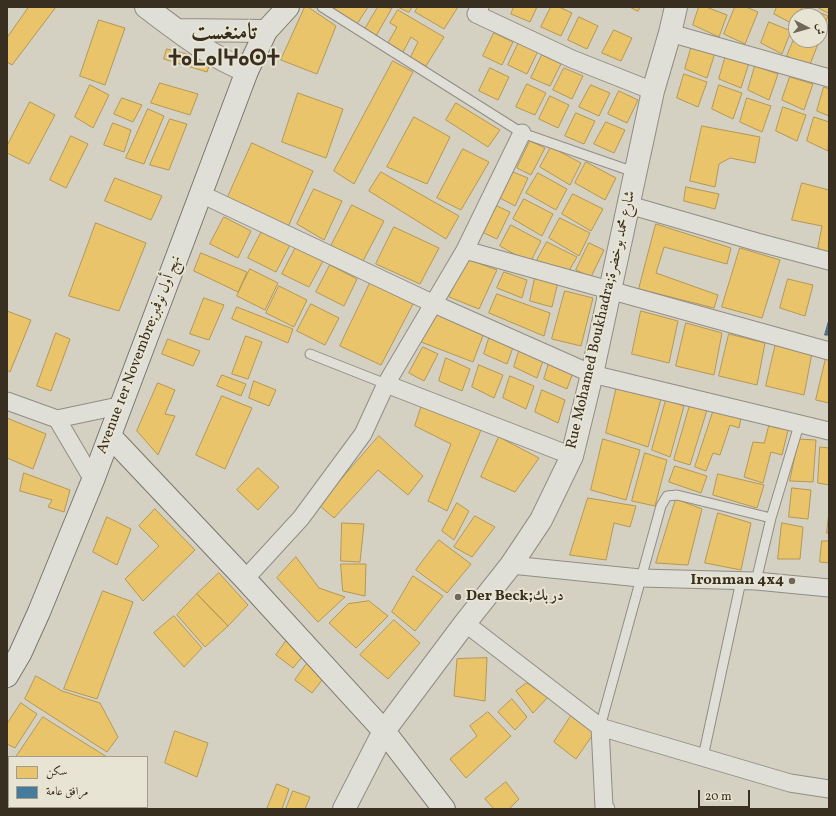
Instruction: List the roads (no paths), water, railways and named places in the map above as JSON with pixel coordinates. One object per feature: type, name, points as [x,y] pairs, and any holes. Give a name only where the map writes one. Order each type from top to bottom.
[{"type":"main road","points":[[146,7],[217,57],[246,71]]},
{"type":"main road","name":"Avenue 1er Novembre;نهج أول نوفمبر","points":[[7,676],[20,654],[39,612],[93,480],[246,71],[266,32],[288,7]]},
{"type":"main road","name":"Rue Mohamed Boukhadra;شارع محمد بوخضرة","points":[[344,809],[384,731],[465,623],[511,565],[541,520],[572,456],[592,374],[629,205],[634,172],[653,91],[676,7]]},
{"type":"main road","points":[[177,30],[266,32]]},
{"type":"main road","points":[[110,436],[245,579],[384,731],[444,809]]},
{"type":"street","points":[[480,7],[476,14],[572,58],[653,91]]},
{"type":"street","points":[[670,33],[829,78]]},
{"type":"street","points":[[245,579],[300,518],[358,440],[386,384],[432,303],[465,250],[522,133]]},
{"type":"street","points":[[201,194],[432,303],[592,374],[829,431]]},
{"type":"street","points":[[629,205],[829,261]]},
{"type":"street","points":[[465,250],[829,351]]},
{"type":"street","points":[[386,384],[572,456]]},
{"type":"street","points":[[7,400],[57,419],[122,405]]},
{"type":"street","points":[[57,419],[93,480]]},
{"type":"street","points":[[511,565],[640,578],[749,581],[829,588]]},
{"type":"street","points":[[465,623],[600,727],[790,782],[829,789]]},
{"type":"street","points":[[600,727],[604,807],[606,809]]},
{"type":"lane","points":[[322,7],[522,133],[634,172]]},
{"type":"lane","points":[[310,354],[386,384]]},
{"type":"lane","points":[[702,756],[749,581],[771,518],[799,424]]},
{"type":"lane","points":[[600,727],[640,578],[661,506],[667,496],[677,495],[771,518]]},
{"type":"place","name":"Ironman 4x4","points":[[792,581]]},
{"type":"place","name":"Der Beck;در بك","points":[[458,597]]},
{"type":"district","name":"تامنغست ⵜⴰⵎⴰⵏⵖⴰⵙⵜ","points":[[224,48]]}]
